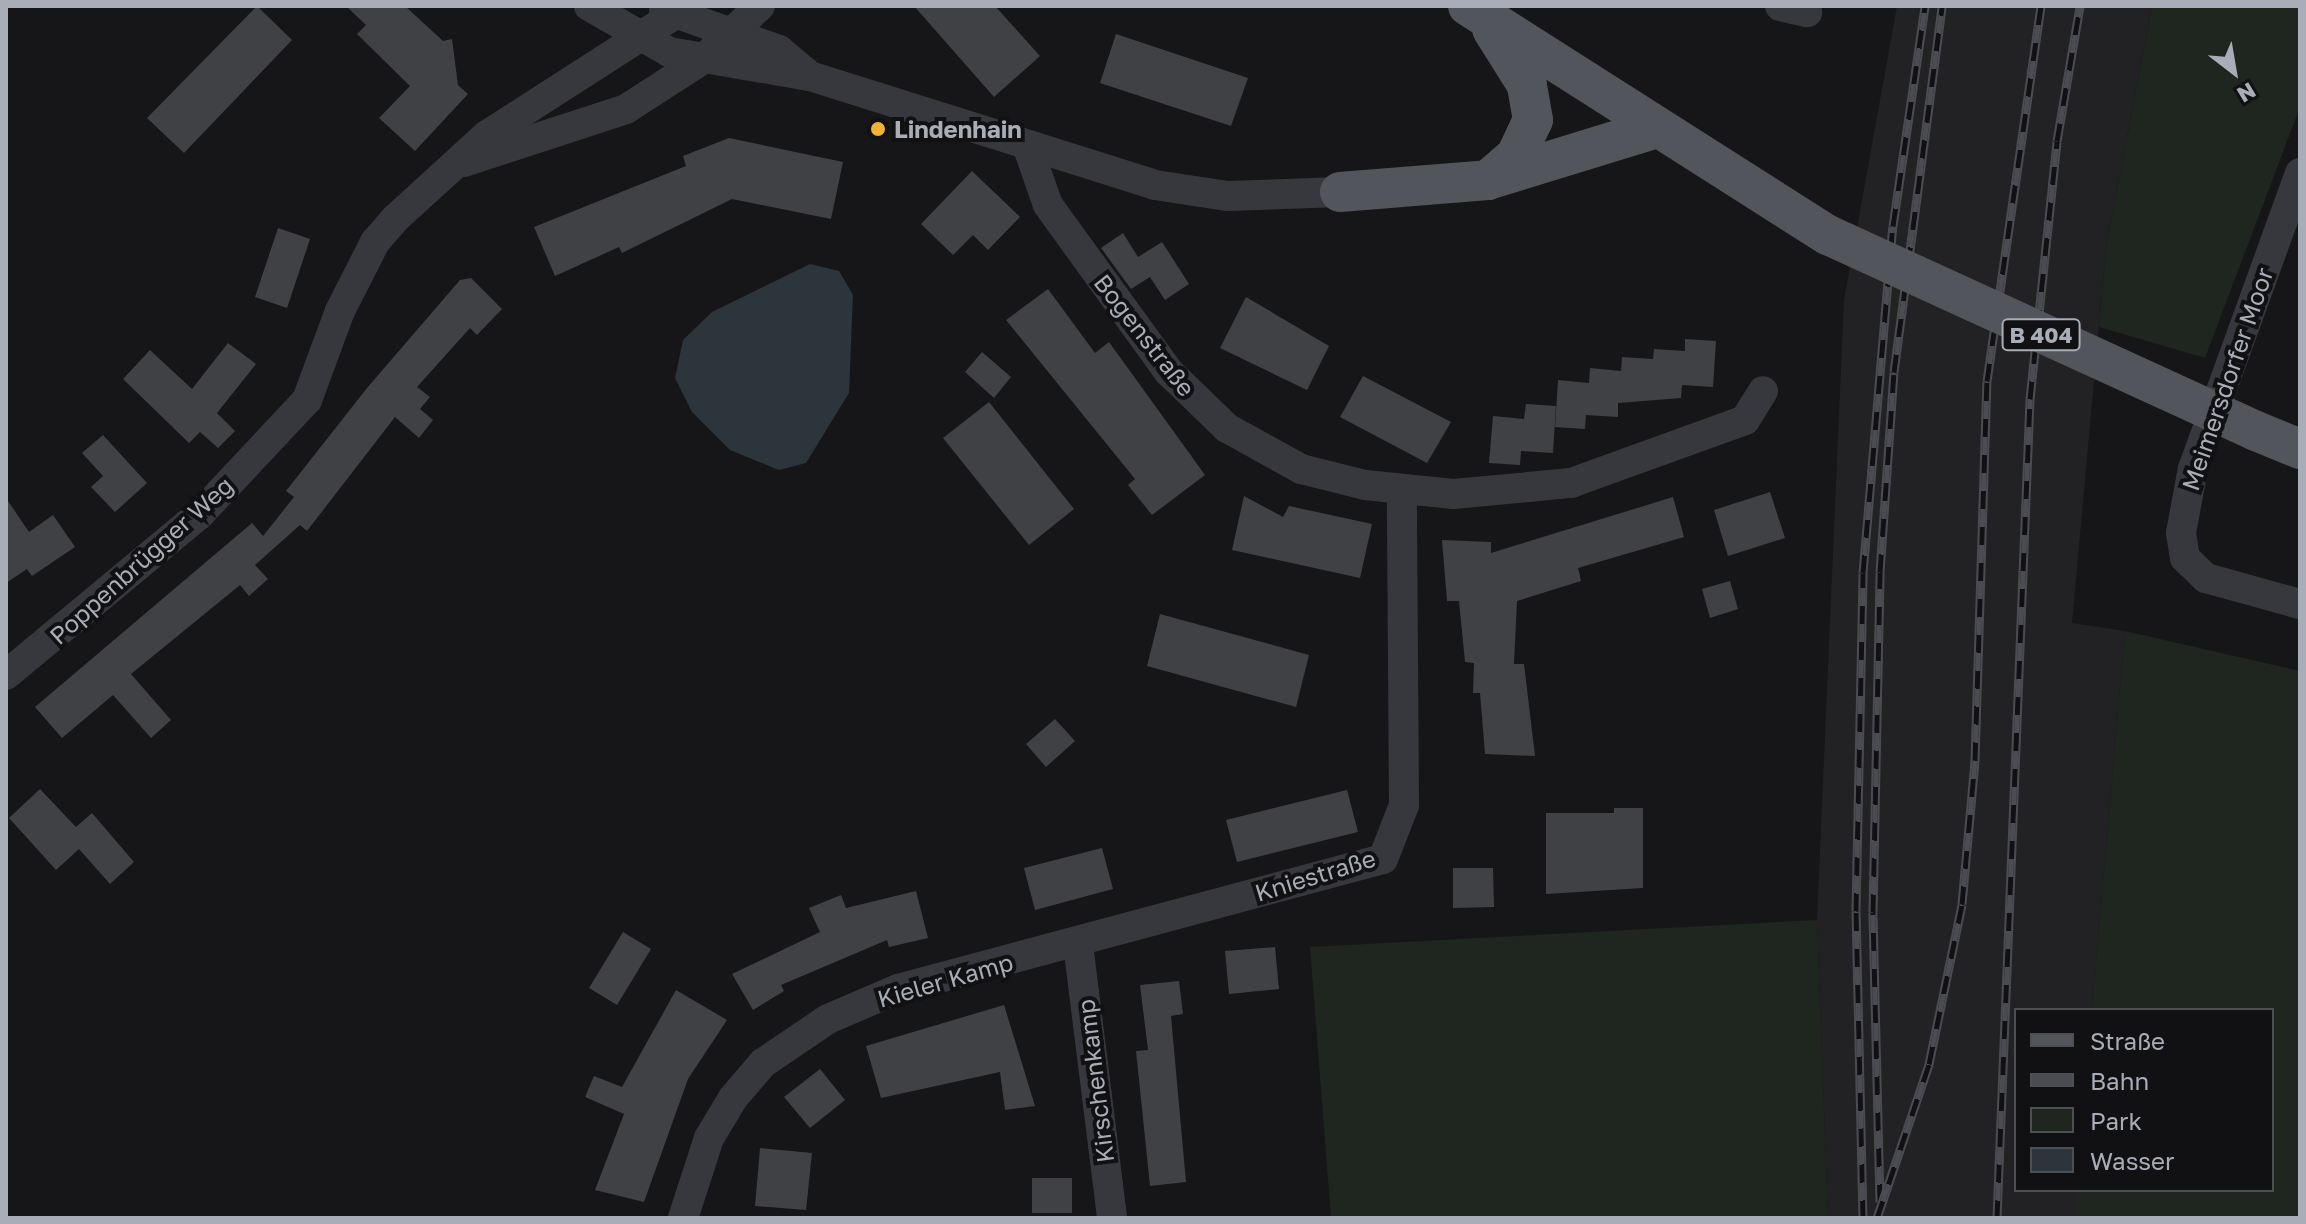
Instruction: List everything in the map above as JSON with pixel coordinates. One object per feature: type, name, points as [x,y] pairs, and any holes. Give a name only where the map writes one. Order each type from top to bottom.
[{"type":"main road","name":"B 404","points":[[1477,12],[1654,129],[1828,235],[2300,449]]},
{"type":"main road","points":[[1477,12],[1534,108],[1524,144],[1488,180]]},
{"type":"main road","points":[[1340,192],[1488,180],[1654,129]]},
{"type":"street","points":[[589,6],[641,40],[702,60],[810,76],[1028,148],[1196,192],[1340,192]]},
{"type":"street","name":"Poppenbrügger Weg","points":[[455,165],[626,109],[702,60],[735,33],[760,6]]},
{"type":"street","points":[[674,9],[779,50],[810,76]]},
{"type":"street","name":"Poppenbrügger Weg","points":[[6,675],[199,515],[307,400],[375,242],[487,135],[641,40],[674,9]]},
{"type":"street","name":"Bogenstraße","points":[[1028,148],[1048,205],[1204,409],[1277,459],[1402,491],[1477,494],[1571,483],[1745,420],[1763,391]]},
{"type":"street","name":"Meimersdorfer Moor","points":[[2300,173],[2193,468],[2181,533],[2195,572],[2300,604]]},
{"type":"street","name":"Kniestraße","points":[[1078,944],[1383,859],[1404,805],[1402,491]]},
{"type":"street","name":"Kieler Kamp","points":[[683,1218],[709,1138],[733,1098],[776,1054],[828,1019],[898,989],[1078,944]]},
{"type":"street","name":"Kirschenkamp","points":[[1078,944],[1112,1218]]},
{"type":"shaded area","points":[[1897,6],[2152,6],[2106,248],[2072,623],[2125,631],[2092,1008],[2014,1008],[2014,1192],[2078,1192],[2078,1218],[1828,1218],[1817,920],[1844,300]]},
{"type":"green space","points":[[2152,6],[2300,6],[2300,107],[2205,358],[2099,327],[2106,248]]},
{"type":"green space","points":[[2125,631],[2300,671],[2300,1218],[2078,1218],[2078,1192],[2274,1192],[2274,1008],[2092,1008]]},
{"type":"green space","points":[[1817,920],[1828,1218],[1331,1218],[1310,947]]},
{"type":"water","points":[[810,264],[839,271],[853,295],[849,393],[806,463],[779,470],[730,450],[692,412],[675,378],[683,340],[712,312]]},
{"type":"building","points":[[257,6],[292,40],[184,153],[147,118]]},
{"type":"building","points":[[346,6],[405,6],[443,41],[452,39],[458,85],[468,94],[415,151],[379,118],[410,86],[357,34],[366,25]]},
{"type":"building","points":[[914,6],[995,6],[1040,56],[994,97]]},
{"type":"building","points":[[1116,34],[1248,78],[1231,126],[1100,83]]},
{"type":"building","points":[[729,138],[843,162],[831,219],[732,199],[622,253],[619,247],[555,276],[534,227],[686,166],[683,156]]},
{"type":"building","points":[[972,171],[1020,217],[988,250],[973,235],[953,255],[921,224]]},
{"type":"building","points":[[278,228],[310,239],[287,308],[255,297]]},
{"type":"building","points":[[1123,233],[1138,257],[1162,242],[1189,284],[1165,300],[1150,277],[1131,289],[1101,248]]},
{"type":"building","points":[[471,278],[502,309],[477,335],[470,328],[417,387],[430,397],[420,409],[433,420],[419,438],[395,417],[307,531],[300,525],[255,565],[268,579],[249,596],[240,585],[131,674],[171,720],[151,738],[113,695],[62,738],[35,707],[252,523],[263,536],[294,497],[286,491],[367,388],[460,280]]},
{"type":"building","points":[[1048,289],[1095,353],[1109,342],[1205,475],[1152,515],[1128,485],[1135,479],[1006,320]]},
{"type":"building","points":[[1246,297],[1329,346],[1307,390],[1220,348]]},
{"type":"building","points":[[1685,339],[1716,341],[1713,387],[1682,385],[1681,398],[1618,403],[1618,417],[1586,415],[1585,429],[1555,427],[1558,380],[1589,383],[1590,368],[1621,371],[1622,357],[1653,359],[1654,349],[1685,351]]},
{"type":"building","points":[[228,343],[256,364],[217,413],[235,431],[218,448],[200,432],[189,443],[123,379],[150,350],[192,389]]},
{"type":"building","points":[[982,352],[1011,377],[994,398],[965,372]]},
{"type":"building","points":[[1363,376],[1451,422],[1427,463],[1340,417]]},
{"type":"building","points":[[989,402],[1074,509],[1029,545],[943,438]]},
{"type":"building","points":[[1526,404],[1556,406],[1553,453],[1521,451],[1520,465],[1489,463],[1493,416],[1524,419]]},
{"type":"building","points":[[103,435],[147,483],[115,512],[91,487],[103,476],[82,453]]},
{"type":"building","points":[[1770,492],[1785,538],[1728,556],[1714,510]]},
{"type":"building","points":[[1244,496],[1283,517],[1289,506],[1372,524],[1360,578],[1232,550]]},
{"type":"building","points":[[1673,497],[1684,537],[1578,568],[1581,581],[1517,601],[1514,664],[1524,664],[1535,756],[1485,754],[1480,693],[1473,693],[1474,663],[1465,662],[1459,601],[1447,601],[1442,540],[1491,542],[1491,553]]},
{"type":"building","points":[[6,498],[29,532],[53,515],[75,547],[32,576],[27,569],[6,583]]},
{"type":"building","points":[[1730,581],[1738,609],[1710,618],[1702,589]]},
{"type":"building","points":[[1160,614],[1309,655],[1296,707],[1147,666]]},
{"type":"building","points":[[1055,719],[1075,741],[1046,767],[1026,744]]},
{"type":"building","points":[[40,789],[76,827],[92,813],[134,862],[110,884],[79,849],[56,870],[9,818]]},
{"type":"building","points":[[1347,790],[1358,832],[1237,862],[1226,820]]},
{"type":"building","points":[[1614,808],[1643,808],[1643,888],[1546,894],[1546,813],[1614,813]]},
{"type":"building","points":[[1102,848],[1113,889],[1035,910],[1024,868]]},
{"type":"building","points":[[1453,868],[1493,868],[1494,907],[1453,908]]},
{"type":"building","points":[[916,891],[928,938],[889,947],[887,940],[781,985],[784,991],[753,1010],[732,974],[820,932],[809,908],[841,895],[846,908]]},
{"type":"building","points":[[623,932],[651,949],[617,1005],[589,988]]},
{"type":"building","points":[[1275,947],[1279,989],[1229,994],[1225,951]]},
{"type":"building","points":[[1179,981],[1183,1014],[1171,1016],[1186,1182],[1150,1186],[1136,1051],[1148,1050],[1140,985]]},
{"type":"building","points":[[676,990],[727,1020],[688,1079],[644,1202],[595,1190],[624,1114],[585,1097],[594,1076],[622,1087]]},
{"type":"building","points":[[1004,1005],[1035,1106],[1005,1110],[1000,1072],[881,1098],[866,1046]]},
{"type":"building","points":[[820,1069],[845,1100],[810,1128],[784,1097]]},
{"type":"building","points":[[760,1148],[812,1153],[806,1210],[755,1206]]},
{"type":"building","points":[[1032,1178],[1072,1178],[1072,1213],[1032,1213]]},
{"type":"railway","points":[[1863,1218],[1856,911],[1863,573],[1893,226],[1925,6]]},
{"type":"railway","points":[[1880,1202],[1873,912],[1880,572],[1894,372],[1942,6]]},
{"type":"railway","points":[[1877,1218],[1929,1064],[1962,904],[1975,760],[1987,381],[2041,6]]},
{"type":"railway","points":[[1997,1218],[2030,399],[2057,141],[2080,6]]},
{"type":"place","name":"Lindenhain","points":[[878,129]]}]
